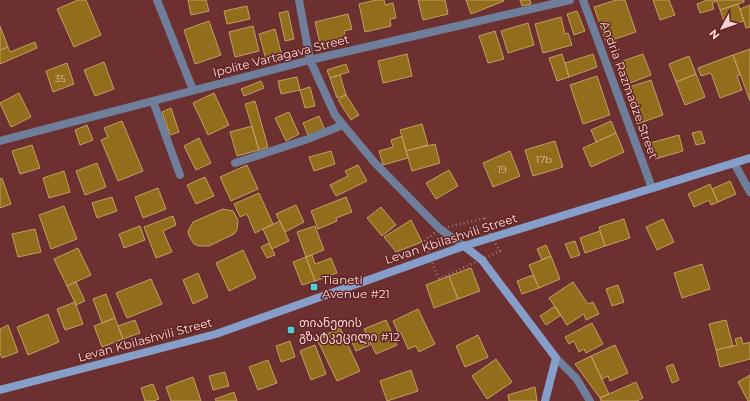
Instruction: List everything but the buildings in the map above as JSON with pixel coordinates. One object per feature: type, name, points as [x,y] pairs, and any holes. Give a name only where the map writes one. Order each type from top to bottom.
[{"type":"main road","name":"Levan Kbilashvili Street","points":[[0,390],[216,334],[464,246],[750,158]]},
{"type":"main road","points":[[464,246],[482,260],[556,358],[545,401]]},
{"type":"street","points":[[157,0],[193,90]]},
{"type":"street","points":[[299,0],[310,60],[335,115],[374,162],[440,229],[464,246]]},
{"type":"street","name":"Ipolite Vartagava Street","points":[[0,140],[310,60],[570,0]]},
{"type":"street","name":"Andria Razmadze Street","points":[[583,0],[652,188]]},
{"type":"street","points":[[153,101],[180,175]]},
{"type":"street","points":[[235,163],[308,139],[343,125]]},
{"type":"street","points":[[734,163],[750,192]]},
{"type":"street","points":[[556,358],[576,378],[590,401]]},
{"type":"place","name":"Tianeti Avenue #21","points":[[314,287]]},
{"type":"place","name":"თიანეთის გზატკეცილი #12","points":[[291,330]]}]
